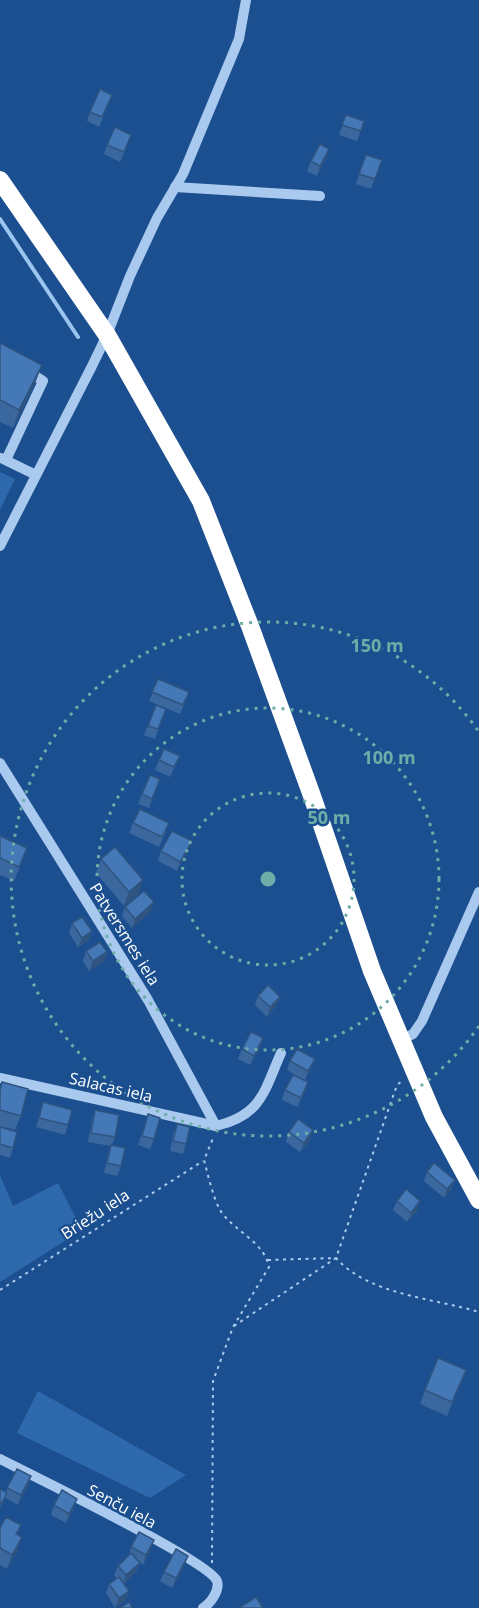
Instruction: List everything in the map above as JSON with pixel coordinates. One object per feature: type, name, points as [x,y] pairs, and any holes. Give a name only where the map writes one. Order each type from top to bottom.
[{"type":"highway","points":[[0,180],[107,335],[201,501],[307,782],[372,971],[434,1117],[479,1200]]},
{"type":"street","points":[[0,546],[107,335],[130,276],[157,218],[183,174],[239,39],[246,0]]},
{"type":"street","points":[[175,187],[320,196]]},
{"type":"street","points":[[17,365],[43,381],[3,458],[36,475]]},
{"type":"street","name":"Patversmes iela","points":[[0,763],[148,1000],[216,1126]]},
{"type":"street","points":[[401,1040],[413,1034],[422,1021],[479,892]]},
{"type":"street","points":[[216,1126],[234,1122],[260,1102],[281,1053]]},
{"type":"street","name":"Salacas iela","points":[[0,1078],[216,1126]]},
{"type":"street","name":"Senču iela","points":[[0,1459],[180,1553],[210,1572]]},
{"type":"street","points":[[203,1608],[217,1591],[218,1582],[210,1572]]},
{"type":"path","points":[[233,1326],[336,1258],[397,1085],[407,1076],[415,1073]]},
{"type":"path","points":[[210,1572],[214,1557],[213,1381],[233,1326],[269,1267],[268,1260],[262,1251],[220,1210],[204,1160],[212,1143],[216,1126]]},
{"type":"path","name":"Briežu iela","points":[[0,1290],[204,1160]]},
{"type":"path","points":[[268,1260],[336,1258],[345,1268],[386,1289],[479,1312]]},
{"type":"shaded area","points":[[0,472],[15,479],[0,510]]},
{"type":"shaded area","points":[[0,1175],[13,1206],[58,1183],[82,1230],[0,1282]]},
{"type":"shaded area","points":[[38,1391],[186,1475],[150,1498],[17,1433]]},
{"type":"building","points":[[100,89],[112,95],[102,117],[90,112]]},
{"type":"building","points":[[346,115],[364,121],[361,131],[342,125]]},
{"type":"building","points":[[115,127],[131,135],[124,152],[107,145]]},
{"type":"building","points":[[320,144],[329,149],[320,166],[311,161]]},
{"type":"building","points":[[366,155],[382,160],[375,179],[359,174]]},
{"type":"building","points":[[0,343],[42,365],[19,410],[0,400]]},
{"type":"building","points":[[158,679],[189,692],[183,705],[152,692]]},
{"type":"building","points":[[156,705],[166,709],[158,729],[148,726]]},
{"type":"building","points":[[164,749],[180,756],[174,767],[159,760]]},
{"type":"building","points":[[150,775],[160,779],[152,799],[142,794]]},
{"type":"building","points":[[140,809],[169,823],[162,837],[133,823]]},
{"type":"building","points":[[172,831],[192,841],[180,862],[161,851]]},
{"type":"building","points":[[0,836],[27,848],[19,867],[0,858]]},
{"type":"building","points":[[115,847],[143,880],[129,892],[101,859]]},
{"type":"building","points":[[144,891],[154,902],[135,919],[125,907]]},
{"type":"building","points":[[82,917],[92,931],[82,938],[72,923]]},
{"type":"building","points":[[100,942],[107,952],[93,961],[86,951]]},
{"type":"building","points":[[268,985],[280,997],[270,1007],[258,996]]},
{"type":"building","points":[[251,1032],[263,1038],[254,1056],[242,1049]]},
{"type":"building","points":[[297,1049],[315,1059],[308,1071],[290,1061]]},
{"type":"building","points":[[293,1075],[308,1082],[301,1098],[285,1090]]},
{"type":"building","points":[[2,1082],[28,1089],[21,1116],[0,1110]]},
{"type":"building","points":[[43,1102],[72,1110],[68,1125],[39,1118]]},
{"type":"building","points":[[95,1110],[119,1115],[115,1137],[91,1133]]},
{"type":"building","points":[[148,1114],[160,1118],[154,1139],[142,1136]]},
{"type":"building","points":[[298,1119],[313,1130],[304,1143],[289,1132]]},
{"type":"building","points":[[177,1124],[190,1127],[186,1144],[173,1141]]},
{"type":"building","points":[[0,1127],[17,1132],[13,1148],[0,1144]]},
{"type":"building","points":[[111,1145],[125,1148],[121,1166],[107,1163]]},
{"type":"building","points":[[434,1163],[455,1180],[447,1189],[427,1172]]},
{"type":"building","points":[[406,1189],[420,1201],[411,1213],[397,1201]]},
{"type":"building","points":[[438,1358],[466,1370],[452,1402],[425,1390]]},
{"type":"building","points":[[17,1469],[31,1476],[21,1495],[7,1488]]},
{"type":"building","points":[[0,1489],[7,1493],[0,1506]]},
{"type":"building","points":[[62,1490],[77,1499],[69,1514],[54,1505]]},
{"type":"building","points":[[6,1517],[21,1525],[16,1534],[22,1537],[12,1555],[0,1548],[0,1528]]},
{"type":"building","points":[[139,1532],[154,1540],[146,1555],[131,1547]]},
{"type":"building","points":[[176,1549],[188,1556],[176,1578],[164,1572]]},
{"type":"building","points":[[131,1553],[140,1563],[126,1575],[118,1566]]},
{"type":"building","points":[[119,1577],[129,1591],[119,1598],[109,1584]]},
{"type":"building","points":[[256,1597],[263,1608],[239,1608]]},
{"type":"building","points":[[129,1602],[133,1608],[120,1608]]},
{"type":"waterway","points":[[0,219],[78,337]]}]
